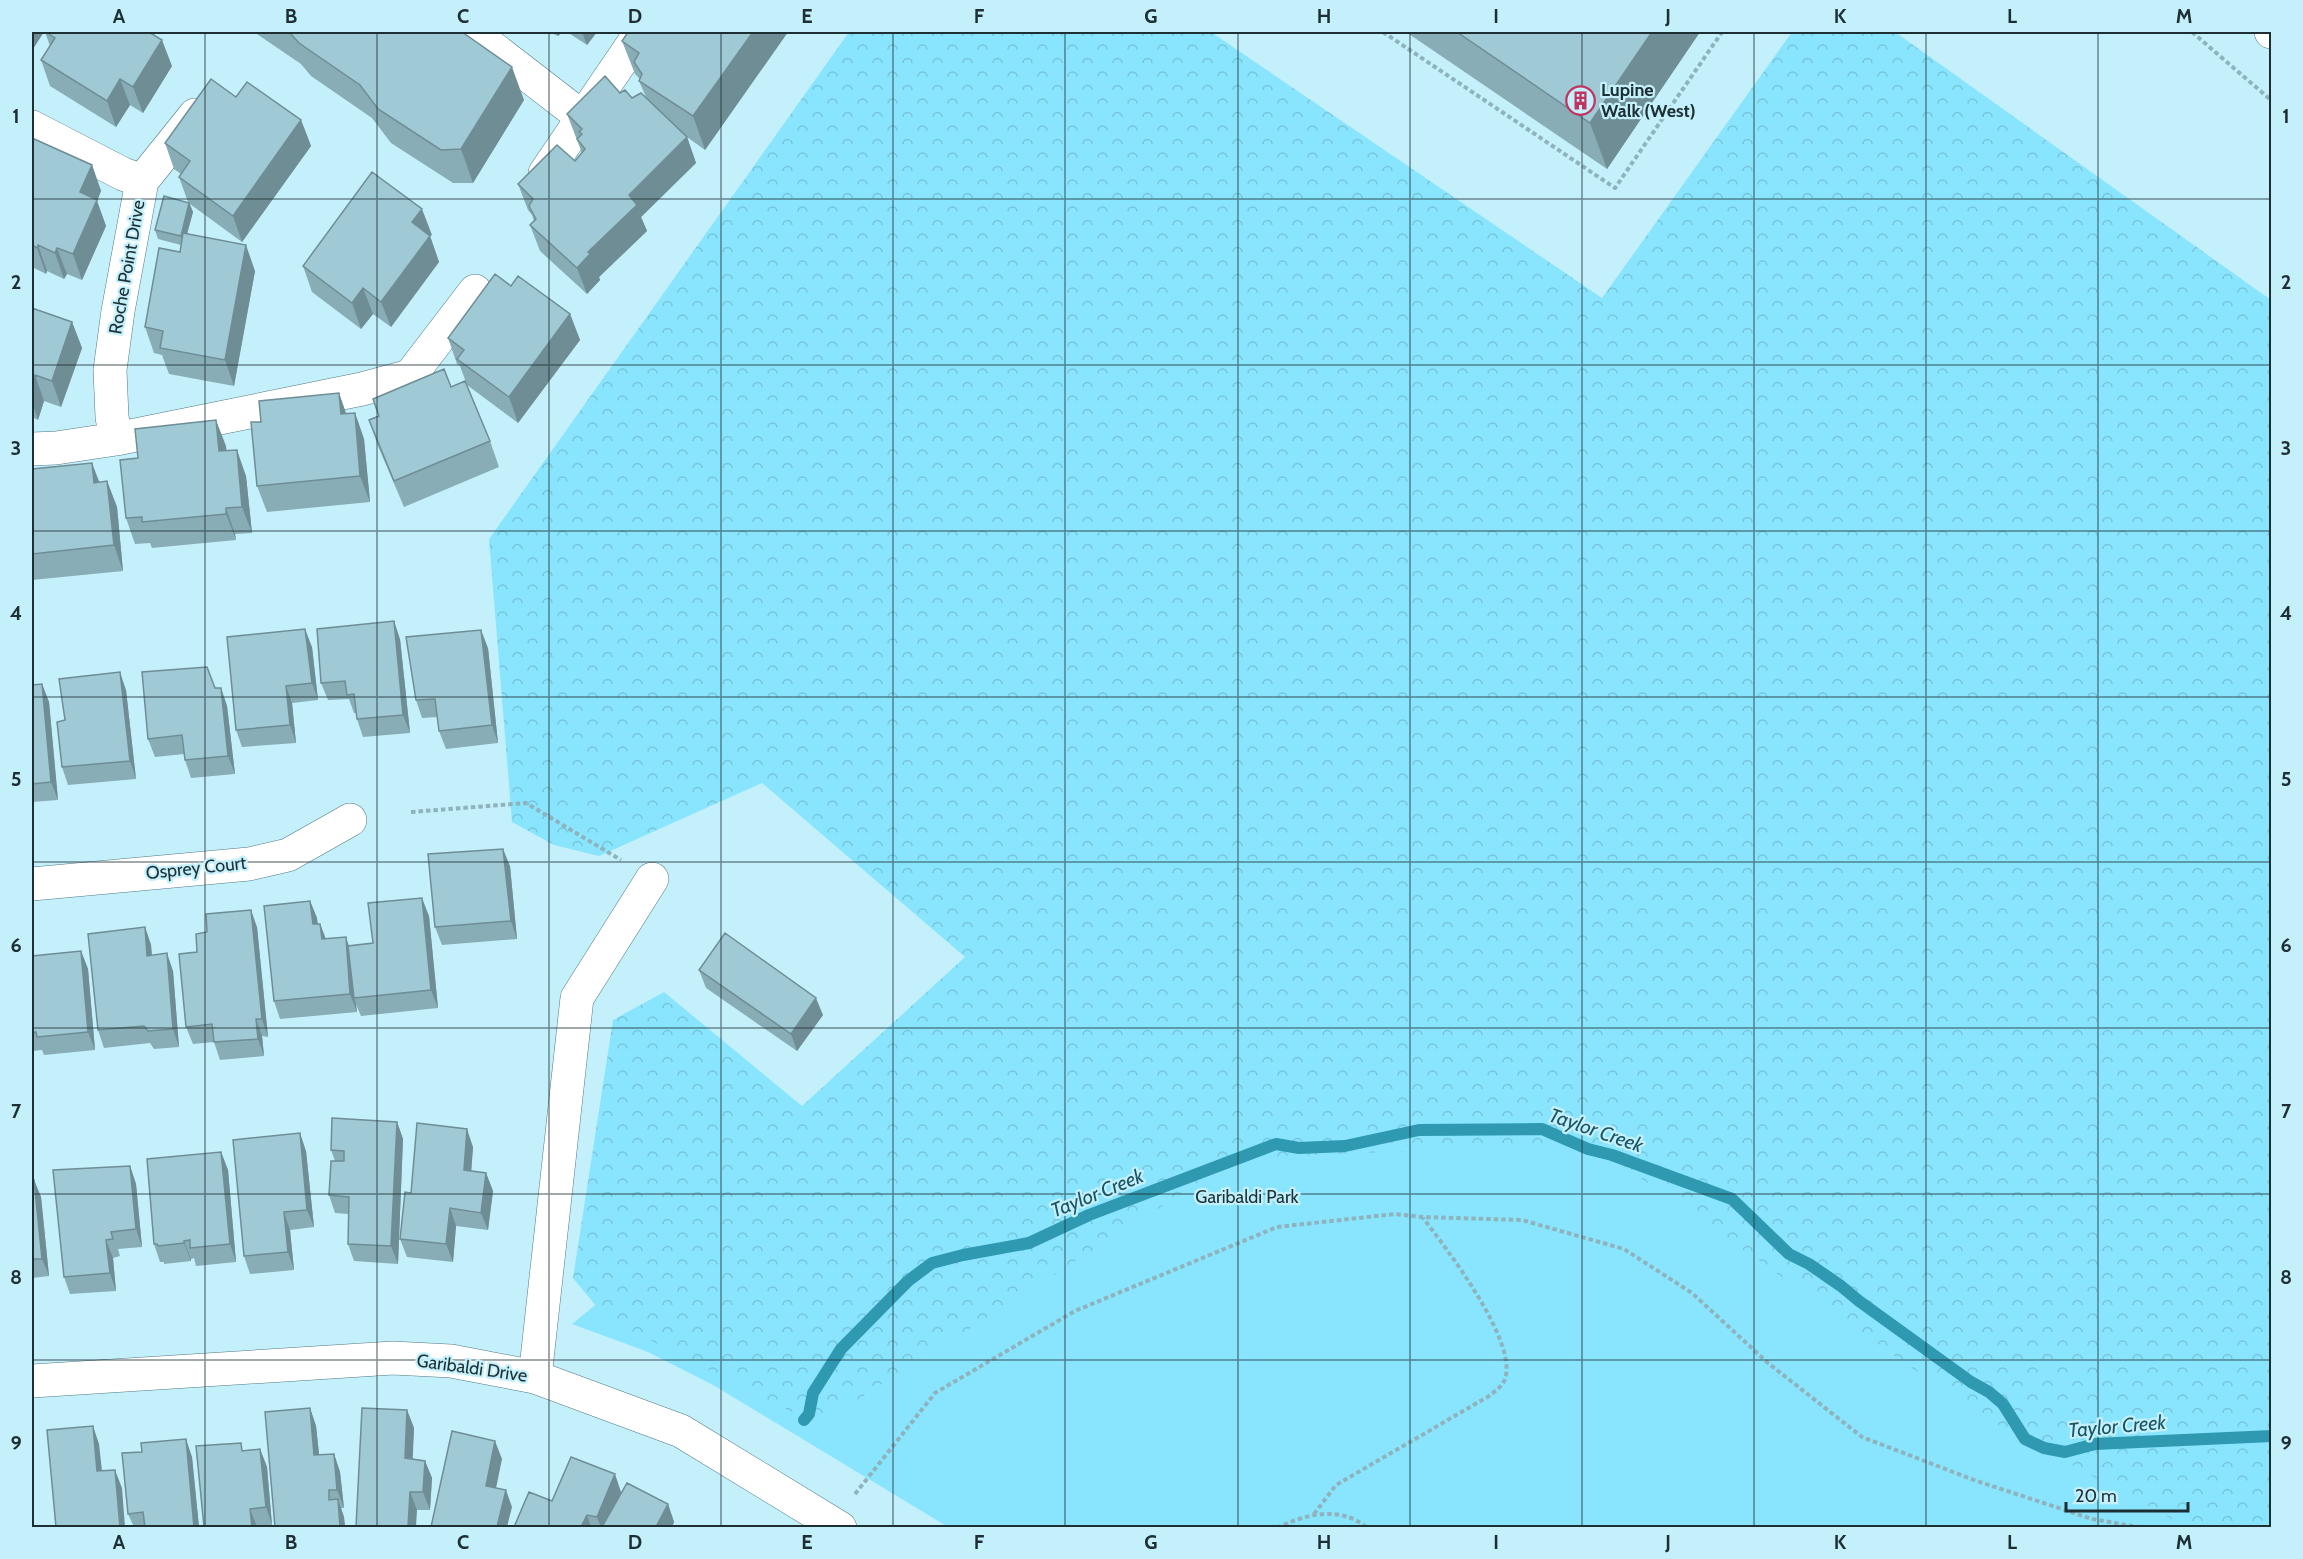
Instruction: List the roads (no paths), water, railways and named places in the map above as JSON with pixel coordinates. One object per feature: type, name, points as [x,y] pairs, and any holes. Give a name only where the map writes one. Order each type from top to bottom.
[{"type":"street","points":[[472,32],[582,117]]},
{"type":"street","points":[[545,173],[641,32]]},
{"type":"street","points":[[142,181],[211,95]]},
{"type":"street","name":"Roche Point Drive","points":[[32,127],[123,174],[142,181],[118,311],[110,370],[111,417],[116,439]]},
{"type":"street","points":[[32,449],[56,448],[116,439],[362,389],[410,376],[475,291]]},
{"type":"street","name":"Osprey Court","points":[[32,884],[249,864],[288,855],[350,820]]},
{"type":"street","points":[[535,1377],[577,998],[652,879]]},
{"type":"street","name":"Garibaldi Drive","points":[[32,1381],[393,1358],[451,1361],[535,1377],[681,1431],[840,1527]]},
{"type":"waterway","name":"Taylor Creek","points":[[804,1420],[809,1414],[813,1393],[841,1349],[908,1281],[932,1263],[1029,1243],[1089,1215],[1276,1144],[1299,1148],[1345,1146],[1419,1130],[1542,1129],[1588,1149],[1612,1155],[1732,1199],[1789,1254],[1809,1264],[1841,1286],[1971,1382],[1989,1392],[2003,1404],[2025,1439],[2044,1448],[2065,1452],[2095,1444],[2272,1436]]},
{"type":"place","name":"Lupine Walk (West)","points":[[1580,100]]},
{"type":"park label","name":"Garibaldi Park","points":[[1247,1197]]}]
